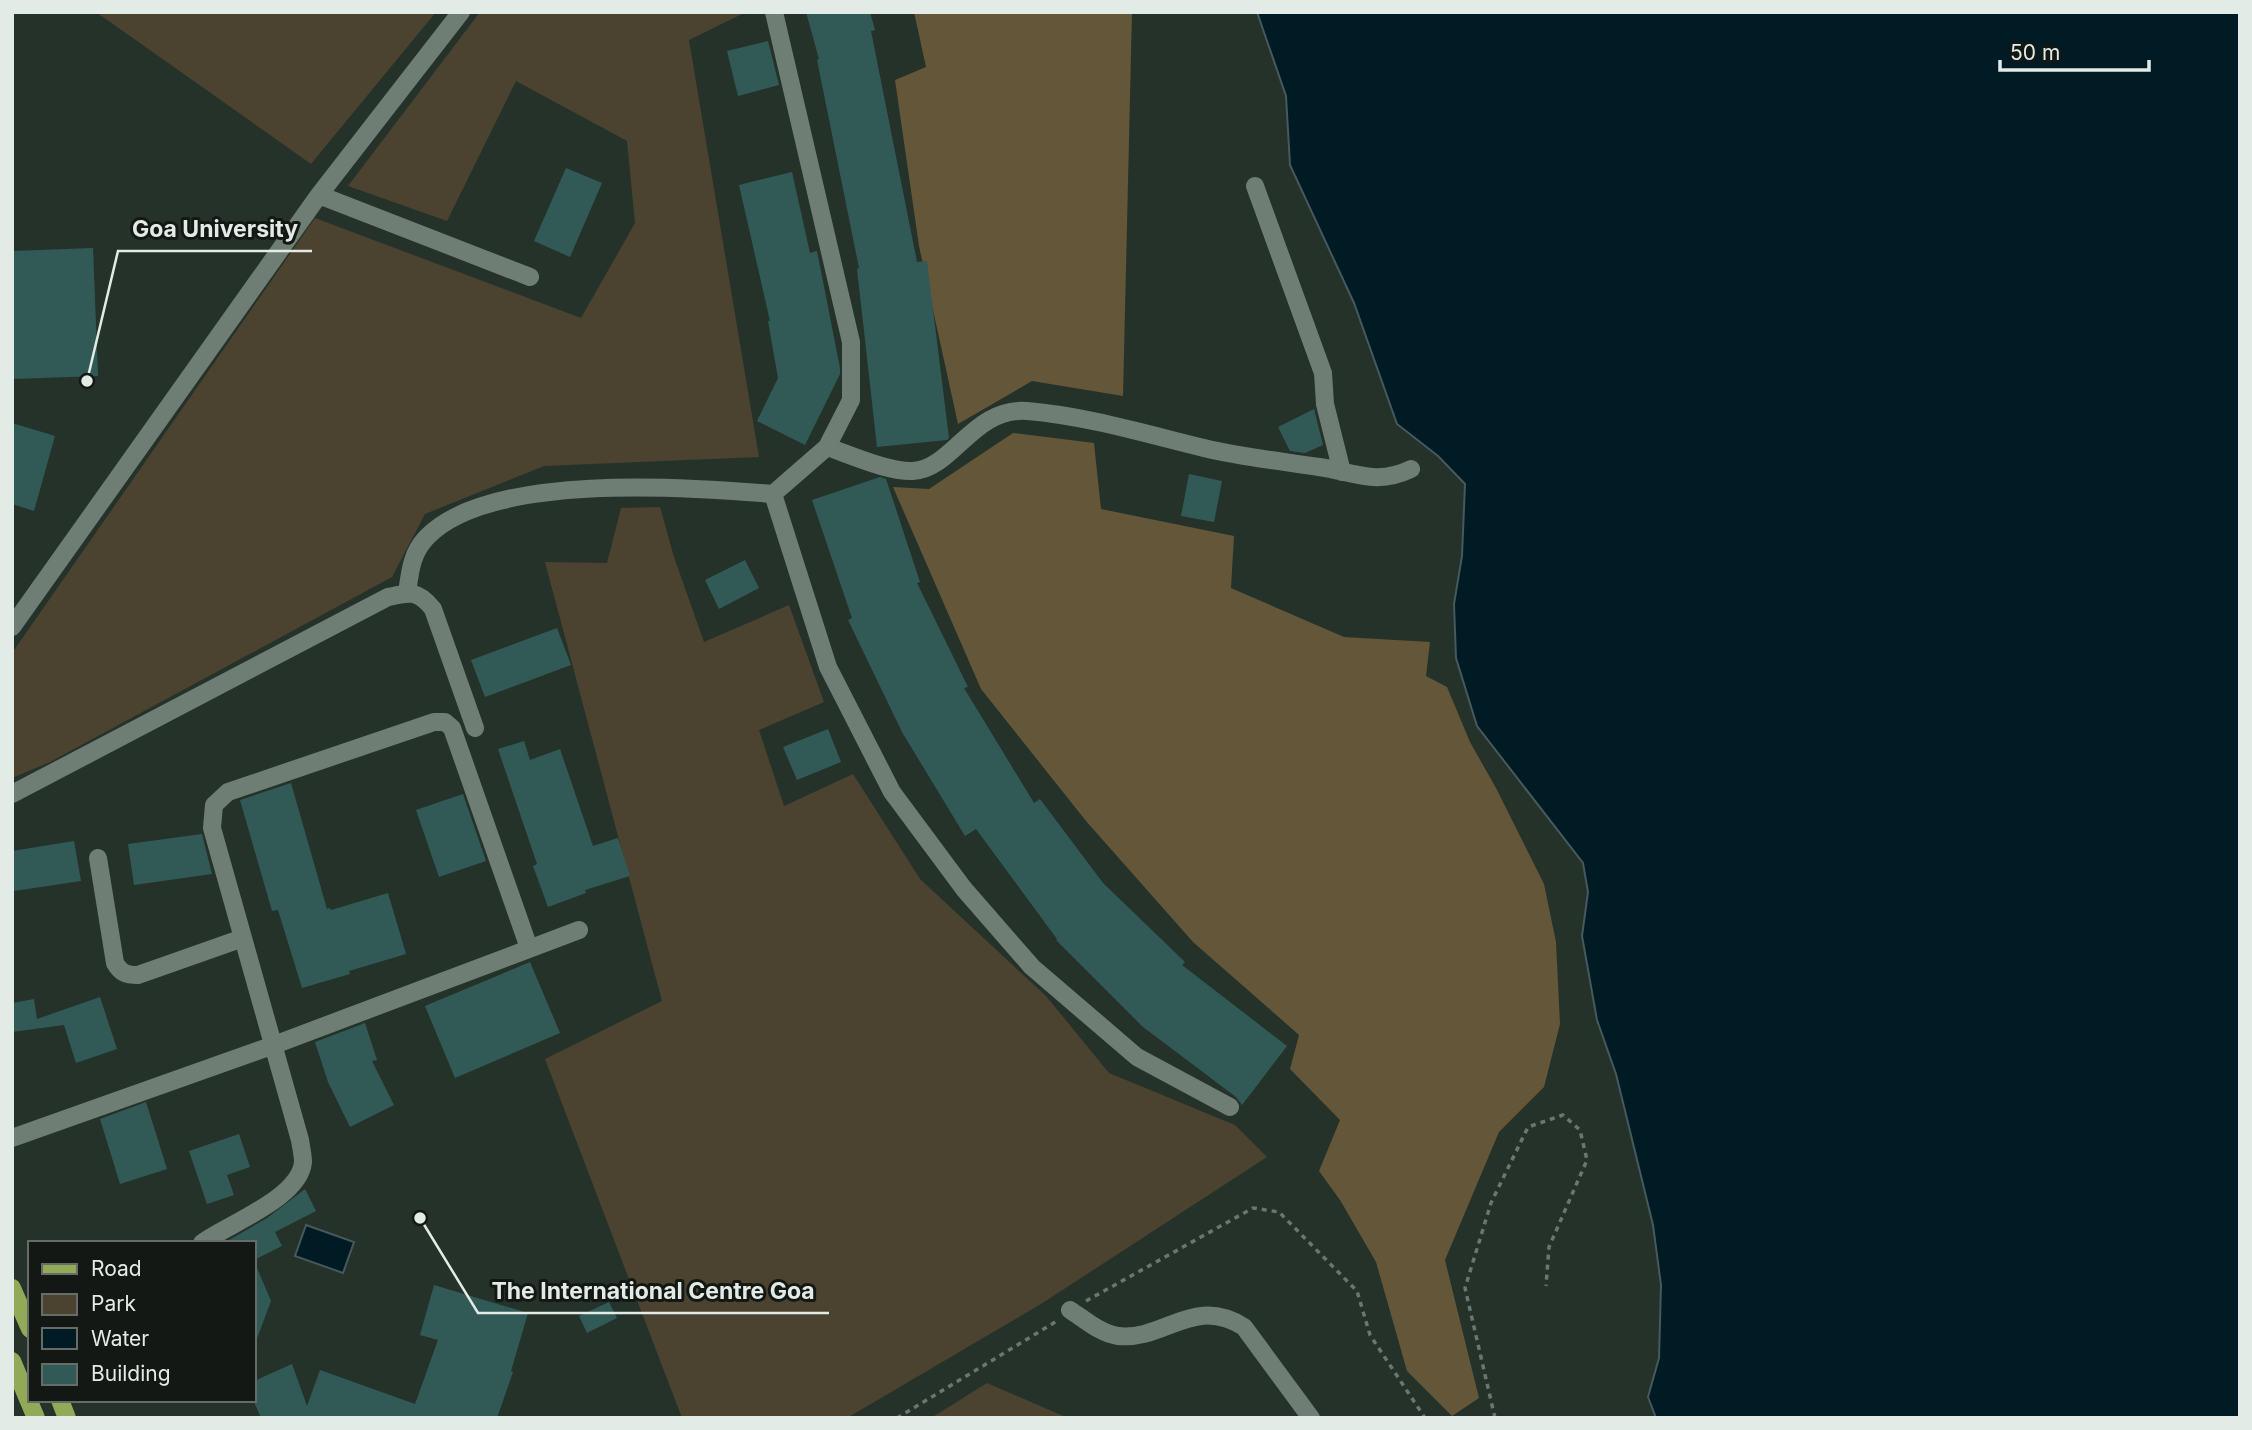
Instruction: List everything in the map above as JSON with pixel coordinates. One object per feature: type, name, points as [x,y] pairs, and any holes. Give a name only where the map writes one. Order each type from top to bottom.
[{"type":"main road","points":[[12,1288],[28,1324]]},
{"type":"main road","points":[[12,1361],[28,1399]]},
{"type":"street","points":[[12,628],[318,195],[461,12]]},
{"type":"street","points":[[407,593],[412,559],[425,538],[472,508],[548,491],[638,488],[774,494],[827,447],[851,400],[851,342],[774,12]]},
{"type":"street","points":[[1255,186],[1323,373],[1325,404],[1342,472]]},
{"type":"street","points":[[318,195],[530,277]]},
{"type":"street","points":[[827,447],[900,471],[916,471],[932,466],[987,420],[1008,412],[1025,411],[1117,426],[1206,449],[1366,478],[1383,479],[1411,469]]},
{"type":"street","points":[[774,494],[828,667],[892,792],[956,878],[1032,967],[1137,1057],[1230,1107]]},
{"type":"street","points":[[12,794],[388,597],[407,593],[423,597],[433,609],[475,728]]},
{"type":"street","points":[[205,1241],[285,1193],[299,1176],[303,1163],[300,1140],[212,828],[214,806],[228,792],[434,722],[445,722],[452,728],[529,948]]},
{"type":"street","points":[[98,858],[114,963],[120,972],[138,975],[243,938]]},
{"type":"street","points":[[12,1138],[274,1045],[579,930]]},
{"type":"street","points":[[1070,1310],[1104,1332],[1117,1336],[1134,1335],[1194,1317],[1214,1314],[1230,1318],[1244,1326],[1311,1418]]},
{"type":"path","points":[[1495,1418],[1465,1288],[1491,1203],[1528,1127],[1563,1115],[1580,1130],[1587,1160],[1549,1247],[1546,1286]]},
{"type":"green space","points":[[96,12],[436,12],[311,164]]},
{"type":"green space","points":[[480,12],[746,12],[689,40],[759,457],[544,466],[425,514],[392,577],[50,762],[12,778],[12,653],[315,218],[581,318],[635,223],[627,141],[516,81],[447,221],[348,186]]},
{"type":"green space","points":[[660,507],[674,557],[704,642],[789,605],[824,702],[759,730],[784,806],[853,774],[920,879],[1046,996],[1109,1073],[1235,1125],[1267,1157],[1041,1304],[847,1418],[682,1418],[545,1059],[662,1001],[545,562],[607,563],[621,508]]},
{"type":"green space","points":[[987,1383],[1068,1418],[931,1418]]},
{"type":"shaded area","points":[[914,12],[1132,12],[1123,396],[1032,381],[958,424],[919,246],[895,80],[926,67]]},
{"type":"shaded area","points":[[1013,433],[1094,443],[1101,509],[1234,536],[1231,588],[1344,637],[1430,642],[1426,676],[1447,687],[1470,742],[1544,884],[1556,942],[1560,1024],[1544,1087],[1499,1132],[1445,1260],[1479,1398],[1452,1416],[1407,1371],[1376,1262],[1340,1200],[1319,1171],[1340,1120],[1290,1069],[1299,1035],[1193,942],[1086,821],[981,689],[893,487],[929,489]]},
{"type":"water","points":[[1257,12],[2240,12],[2240,1418],[1656,1418],[1648,1397],[1659,1358],[1661,1285],[1653,1225],[1616,1074],[1597,1020],[1582,936],[1588,892],[1583,863],[1477,726],[1456,658],[1454,604],[1462,556],[1465,484],[1438,456],[1397,424],[1354,303],[1290,165],[1286,96]]},
{"type":"water","points":[[306,1225],[354,1242],[343,1273],[295,1256]]},
{"type":"building","points":[[806,12],[870,12],[875,30],[871,31],[917,262],[927,261],[949,438],[947,440],[877,447],[859,268],[817,60],[819,59]]},
{"type":"building","points":[[768,41],[779,85],[738,96],[727,51]]},
{"type":"building","points":[[566,168],[602,183],[570,257],[534,241]]},
{"type":"building","points":[[792,172],[810,253],[817,251],[840,368],[840,374],[805,445],[757,421],[778,378],[770,321],[739,185]]},
{"type":"building","points":[[93,248],[98,376],[12,379],[12,251]]},
{"type":"building","points":[[1314,409],[1323,445],[1305,453],[1290,451],[1278,427]]},
{"type":"building","points":[[12,423],[55,436],[34,511],[12,504]]},
{"type":"building","points":[[1189,474],[1222,481],[1214,522],[1181,516]]},
{"type":"building","points":[[880,477],[886,479],[920,582],[917,583],[968,687],[964,688],[1034,803],[1040,799],[1103,883],[1185,962],[1182,965],[1287,1046],[1242,1105],[1236,1097],[1143,1027],[1056,940],[976,829],[965,836],[902,732],[848,620],[852,618],[812,500]]},
{"type":"building","points":[[745,560],[759,588],[719,609],[705,580]]},
{"type":"building","points":[[557,628],[571,665],[485,697],[471,660]]},
{"type":"building","points":[[828,729],[841,762],[797,780],[783,747]]},
{"type":"building","points":[[524,741],[530,760],[560,749],[593,846],[618,838],[630,876],[585,890],[586,893],[548,907],[533,866],[537,864],[498,749]]},
{"type":"building","points":[[291,783],[327,909],[388,893],[406,954],[302,988],[278,910],[272,911],[240,800]]},
{"type":"building","points":[[463,794],[486,861],[439,877],[416,810]]},
{"type":"building","points":[[202,834],[212,874],[134,885],[128,844]]},
{"type":"building","points":[[74,841],[81,881],[14,891],[12,851]]},
{"type":"building","points":[[530,962],[560,1033],[455,1078],[425,1006]]},
{"type":"building","points":[[100,997],[117,1049],[76,1063],[64,1025],[12,1032],[12,1003],[34,999],[37,1019]]},
{"type":"building","points":[[365,1023],[377,1060],[372,1061],[394,1105],[350,1127],[328,1082],[315,1042]]},
{"type":"building","points":[[146,1102],[167,1169],[120,1184],[100,1119]]},
{"type":"building","points":[[239,1134],[250,1167],[227,1175],[234,1195],[207,1204],[189,1151]]},
{"type":"building","points":[[305,1189],[316,1211],[275,1232],[282,1246],[256,1259],[256,1241],[227,1241],[267,1218]]},
{"type":"building","points":[[256,1266],[271,1301],[256,1341]]},
{"type":"building","points":[[434,1285],[528,1313],[511,1371],[513,1372],[497,1418],[261,1418],[254,1402],[256,1380],[292,1364],[307,1406],[320,1370],[415,1404],[438,1340],[420,1335]]},
{"type":"building","points":[[609,1302],[617,1318],[587,1333],[579,1316]]},
{"type":"place","name":"Goa University","points":[[87,381]]},
{"type":"place","name":"The International Centre Goa","points":[[420,1218]]}]
